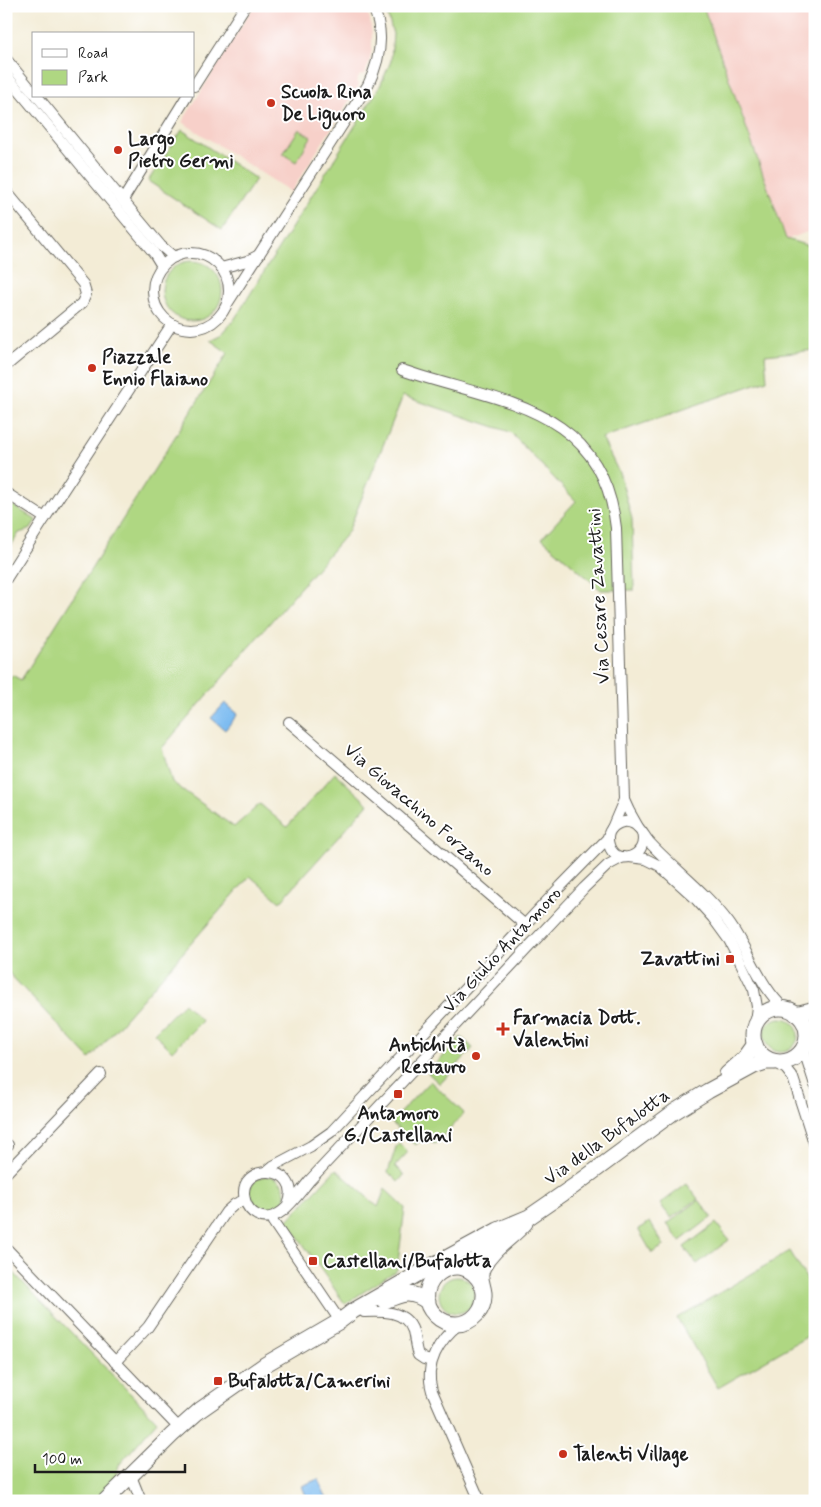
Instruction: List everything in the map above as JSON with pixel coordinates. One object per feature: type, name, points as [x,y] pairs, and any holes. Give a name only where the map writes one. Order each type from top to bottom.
[{"type":"street","points":[[195,84],[245,6]]},
{"type":"street","points":[[227,304],[229,292],[227,279],[221,268],[213,260],[203,255],[192,254],[174,257],[162,266],[156,276],[153,286],[153,298],[163,317],[172,324],[188,329],[204,327],[214,322],[222,314],[372,77],[379,56],[380,38],[377,19],[372,6]]},
{"type":"street","points":[[6,60],[32,91]]},
{"type":"street","points":[[6,75],[154,252],[162,266]]},
{"type":"street","points":[[39,98],[161,246],[174,257]]},
{"type":"street","points":[[123,200],[186,98]]},
{"type":"street","points":[[6,191],[83,284],[86,294],[82,302],[6,366]]},
{"type":"street","points":[[221,268],[260,255]]},
{"type":"street","points":[[6,579],[172,324]]},
{"type":"street","name":"Via Cesare Zavattini","points":[[402,370],[513,403],[538,414],[580,442],[600,470],[613,504],[616,528],[624,800],[628,811],[649,842],[719,910],[740,940],[772,997],[791,1011]]},
{"type":"street","points":[[6,494],[45,518]]},
{"type":"street","name":"Via Giovacchino Forzano","points":[[289,722],[524,925]]},
{"type":"street","name":"Via Cesare Zavattini","points":[[609,833],[624,800]]},
{"type":"street","points":[[625,857],[636,854],[641,848],[643,841],[640,830],[631,823],[623,822],[615,826],[609,833],[608,844],[612,852],[625,857],[646,859],[660,866],[693,896],[713,918],[738,957],[754,990],[757,1011],[753,1035],[755,1044],[762,1055],[786,1069],[790,1074],[811,1121],[814,1141]]},
{"type":"street","name":"Via Giulio Antamoro","points":[[245,1200],[245,1190],[249,1180],[328,1135],[609,833]]},
{"type":"street","name":"Via Giulio Antamoro","points":[[272,1217],[280,1214],[584,888],[608,866],[625,857]]},
{"type":"street","points":[[754,1028],[758,1019],[766,1012],[774,1009],[791,1011],[815,1009]]},
{"type":"street","points":[[791,1011],[804,1023],[809,1035],[806,1057],[815,1085]]},
{"type":"street","points":[[775,1062],[793,1059],[801,1052],[809,1035]]},
{"type":"street","name":"Via della Bufalotta","points":[[708,1091],[741,1062],[755,1044]]},
{"type":"street","name":"Via della Bufalotta","points":[[105,1501],[179,1428],[254,1372],[396,1286],[466,1247],[529,1217],[674,1112],[708,1091],[754,1066],[766,1062],[775,1062]]},
{"type":"street","points":[[6,1172],[101,1074]]},
{"type":"street","points":[[267,1171],[277,1174],[287,1182],[290,1192],[288,1205]]},
{"type":"street","points":[[115,1362],[148,1327],[226,1212],[233,1205],[245,1200],[255,1214],[272,1217],[340,1321]]},
{"type":"street","name":"Via della Bufalotta","points":[[459,1324],[471,1319],[479,1311],[484,1293],[481,1273],[488,1259],[503,1242],[519,1230],[529,1217]]},
{"type":"street","name":"Via della Bufalotta","points":[[396,1286],[437,1274],[448,1268],[462,1268],[510,1225]]},
{"type":"street","points":[[6,1248],[179,1428]]},
{"type":"street","points":[[462,1268],[475,1275],[482,1286]]},
{"type":"street","points":[[437,1274],[428,1290],[428,1302],[432,1312],[441,1320],[459,1324]]},
{"type":"street","name":"Via della Bufalotta","points":[[340,1321],[402,1294],[415,1294],[428,1302]]},
{"type":"street","points":[[364,1312],[387,1312],[402,1317],[412,1329],[418,1355],[431,1361]]},
{"type":"street","points":[[459,1324],[444,1338],[431,1361],[430,1386],[480,1501]]},
{"type":"street","points":[[131,1476],[141,1501]]},
{"type":"shaded area","name":"Scuola Rina De Liguoro","points":[[254,6],[364,6],[370,19],[372,48],[364,75],[360,75],[356,82],[359,85],[291,192],[182,122]]},
{"type":"shaded area","points":[[703,6],[815,6],[815,229],[786,240]]},
{"type":"green space","points":[[385,6],[703,6],[786,239],[812,247],[815,278],[815,350],[765,355],[767,380],[602,438],[620,475],[632,519],[634,590],[601,590],[542,538],[576,501],[510,432],[403,396],[348,532],[162,748],[172,782],[234,827],[260,804],[287,827],[335,773],[368,804],[280,902],[250,876],[90,1059],[6,970],[6,685],[12,675],[21,680],[228,353],[210,340],[222,334],[234,320],[380,86],[391,61],[393,34]]},
{"type":"green space","points":[[299,129],[311,137],[296,162],[283,154]]},
{"type":"green space","points":[[182,130],[256,179],[222,230],[148,181]]},
{"type":"green space","points":[[192,261],[209,266],[217,274],[222,291],[217,308],[209,316],[192,321],[175,316],[167,308],[162,291],[167,274],[175,266]]},
{"type":"green space","points":[[6,501],[36,520],[31,529],[19,533],[6,554]]},
{"type":"green space","points":[[184,1003],[202,1021],[172,1051],[154,1033]]},
{"type":"green space","points":[[781,1018],[788,1019],[793,1023],[797,1028],[797,1042],[793,1047],[788,1051],[781,1052],[774,1051],[769,1047],[765,1042],[764,1035],[765,1028],[769,1023],[774,1019]]},
{"type":"green space","points":[[461,1037],[473,1048],[440,1084],[428,1073]]},
{"type":"green space","points":[[430,1081],[464,1113],[435,1144],[425,1135],[416,1145],[391,1122]]},
{"type":"green space","points":[[399,1143],[408,1152],[395,1166],[404,1175],[398,1182],[388,1172]]},
{"type":"green space","points":[[336,1169],[378,1207],[385,1189],[405,1208],[397,1270],[345,1304],[287,1221]]},
{"type":"green space","points":[[267,1176],[274,1177],[280,1181],[284,1187],[284,1201],[280,1207],[274,1211],[267,1212],[260,1211],[254,1207],[250,1201],[249,1194],[250,1187],[254,1181],[260,1177]]},
{"type":"green space","points":[[687,1184],[698,1199],[671,1218],[660,1204]]},
{"type":"green space","points":[[699,1200],[712,1217],[680,1241],[667,1224]]},
{"type":"green space","points":[[650,1222],[664,1246],[652,1253],[638,1229]]},
{"type":"green space","points":[[716,1223],[729,1240],[697,1264],[684,1247]]},
{"type":"green space","points":[[790,1251],[815,1293],[815,1332],[718,1388],[677,1318]]},
{"type":"green space","points":[[6,1265],[157,1421],[119,1465],[114,1482],[94,1501],[6,1501]]},
{"type":"green space","points":[[457,1277],[464,1278],[470,1282],[474,1288],[474,1302],[470,1308],[464,1312],[457,1313],[450,1312],[444,1308],[440,1302],[439,1295],[440,1288],[444,1282],[450,1278]]},
{"type":"water","points":[[225,703],[238,714],[225,730],[211,718]]},
{"type":"water","points":[[318,1479],[328,1501],[308,1501],[302,1486]]},
{"type":"place","name":"Scuola Rina De Liguoro","points":[[271,103]]},
{"type":"place","name":"Largo Pietro Germi","points":[[118,150]]},
{"type":"place","name":"Piazzale Ennio Flaiano","points":[[92,368]]},
{"type":"place","name":"Zavattini","points":[[730,959]]},
{"type":"place","name":"Farmacia Dott. Valentini","points":[[503,1029]]},
{"type":"place","name":"Antichità Restauro","points":[[476,1056]]},
{"type":"place","name":"Antamoro G./Castellani","points":[[398,1094]]},
{"type":"place","name":"Castellani/Bufalotta","points":[[313,1261]]},
{"type":"place","name":"Bufalotta/Camerini","points":[[218,1381]]},
{"type":"place","name":"Talenti Village","points":[[563,1454]]}]
